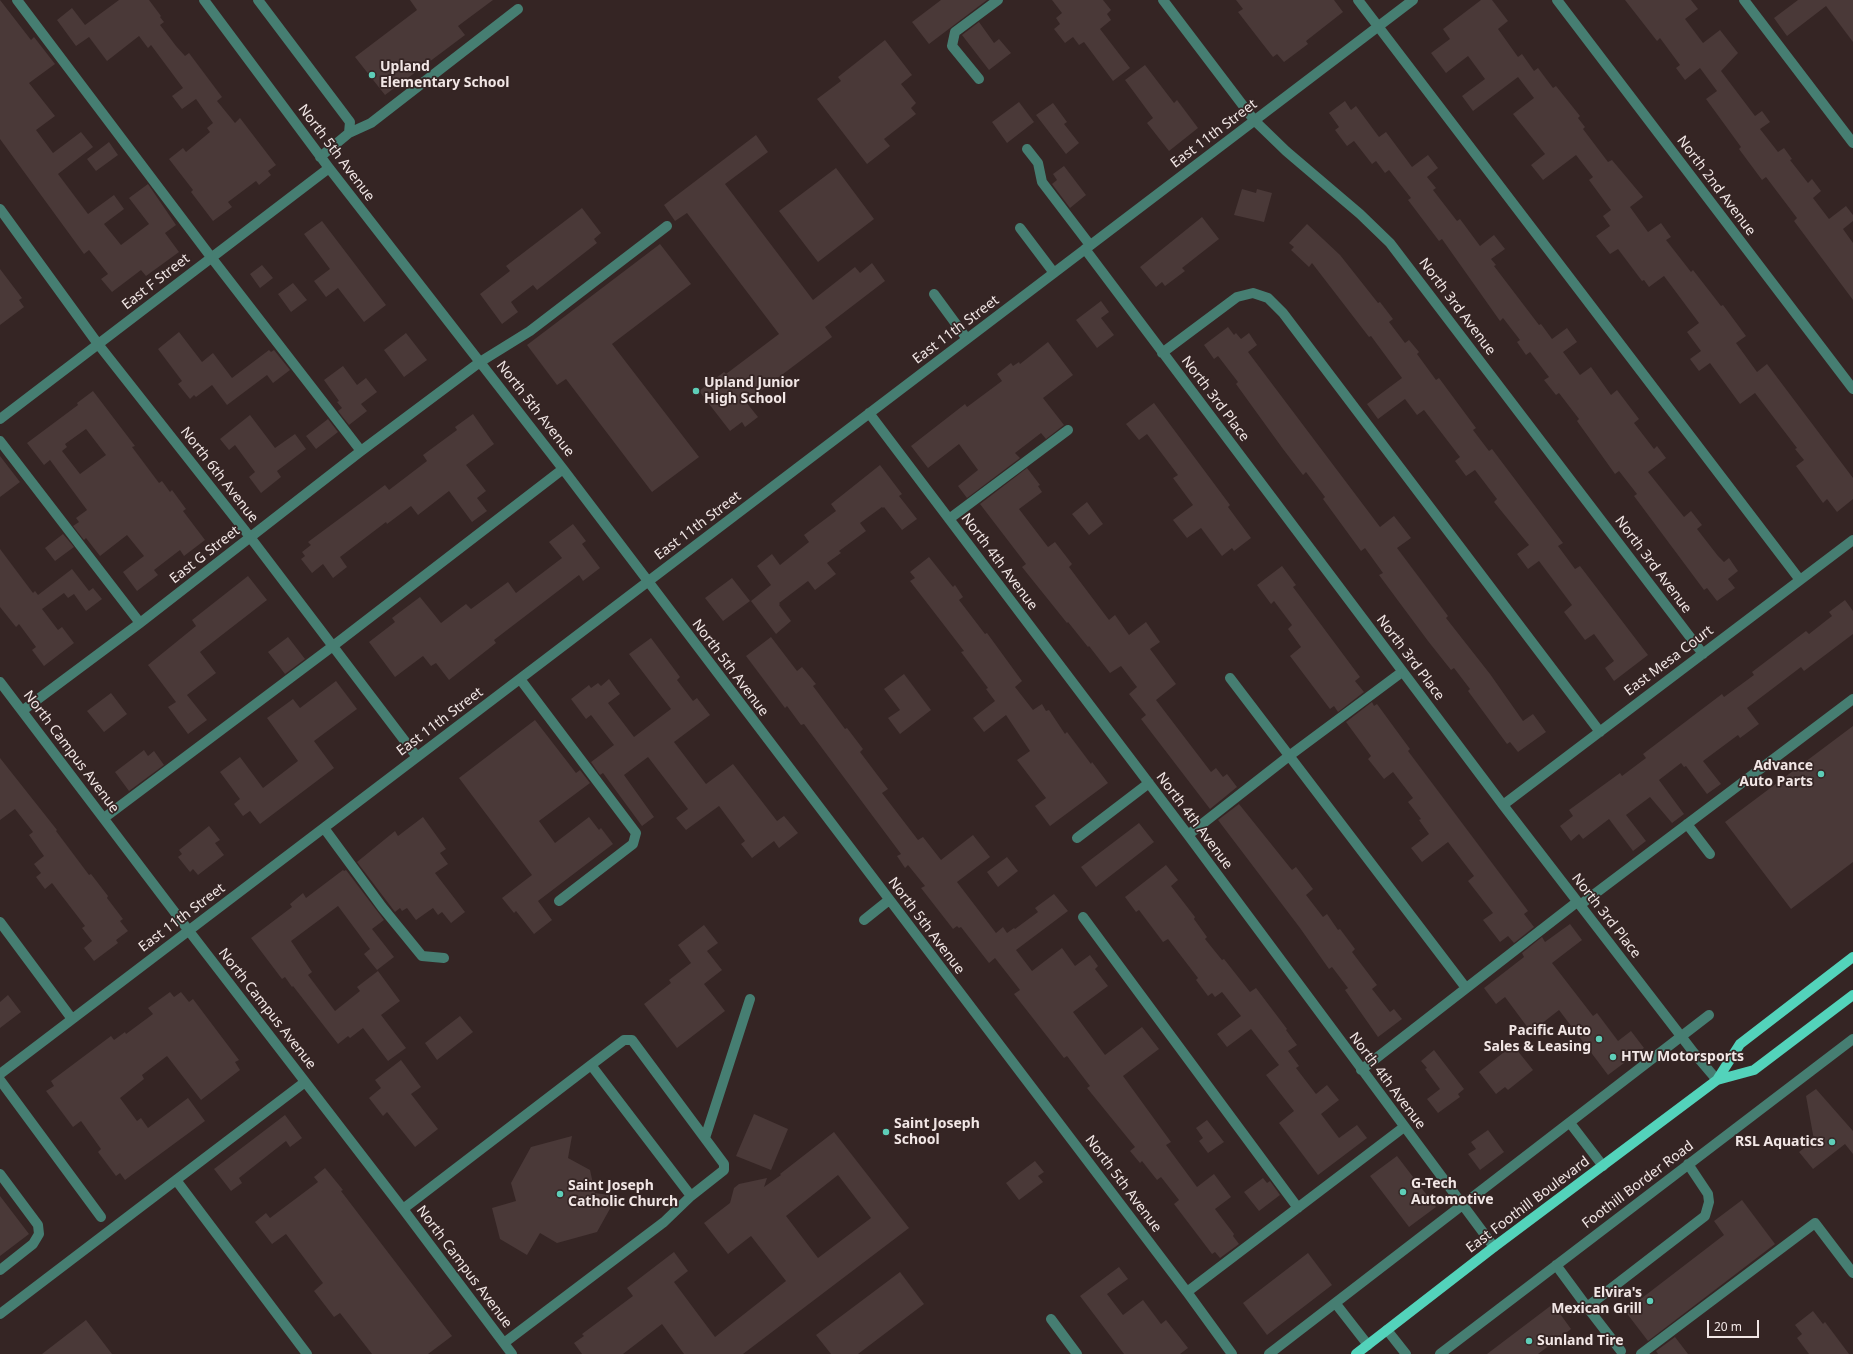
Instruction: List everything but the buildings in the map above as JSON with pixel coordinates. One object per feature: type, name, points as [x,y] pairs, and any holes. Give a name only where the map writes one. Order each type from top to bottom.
[{"type":"main road","name":"East Foothill Boulevard","points":[[1356,1354],[1494,1247],[1717,1080],[1740,1044],[1853,957]]},
{"type":"main road","name":"East Foothill Boulevard","points":[[1717,1080],[1754,1070],[1853,995]]},
{"type":"street","points":[[17,0],[211,257],[361,451]]},
{"type":"street","name":"North 5th Avenue","points":[[204,0],[320,157],[563,469],[1187,1292],[1232,1354]]},
{"type":"street","points":[[258,0],[350,122],[349,133]]},
{"type":"street","points":[[979,79],[952,46],[955,32],[998,0]]},
{"type":"street","name":"North 3rd Avenue","points":[[1163,0],[1254,120],[1286,151],[1360,214],[1390,243],[1702,654]]},
{"type":"street","points":[[1358,0],[1800,580]]},
{"type":"street","name":"East 11th Street","points":[[0,1074],[1413,0]]},
{"type":"street","name":"North 2nd Avenue","points":[[1557,0],[1853,389]]},
{"type":"street","points":[[1744,0],[1853,143]]},
{"type":"street","points":[[320,157],[349,133],[371,123],[518,9]]},
{"type":"street","name":"North 3rd Place","points":[[1027,149],[1038,163],[1042,182],[1162,353],[1503,806],[1717,1080]]},
{"type":"street","name":"East F Street","points":[[0,419],[329,168]]},
{"type":"street","name":"North 6th Avenue","points":[[0,209],[98,344],[250,537],[417,757]]},
{"type":"street","name":"East G Street","points":[[22,710],[140,623],[361,451],[480,362],[530,331],[666,226]]},
{"type":"street","points":[[1020,228],[1054,272]]},
{"type":"street","points":[[1162,353],[1237,297],[1253,293],[1268,298],[1283,313],[1600,732]]},
{"type":"street","points":[[934,294],[967,339]]},
{"type":"street","name":"North 4th Avenue","points":[[869,413],[1188,835],[1361,1070],[1494,1247]]},
{"type":"street","points":[[949,519],[1068,430]]},
{"type":"street","points":[[0,440],[140,623]]},
{"type":"street","points":[[104,818],[333,646],[563,469]]},
{"type":"street","name":"East Mesa Court","points":[[1503,806],[1853,540]]},
{"type":"street","points":[[1188,835],[1289,756],[1402,672]]},
{"type":"street","points":[[1230,678],[1466,988]]},
{"type":"street","points":[[520,679],[636,834],[633,844],[560,900]]},
{"type":"street","name":"North Campus Avenue","points":[[0,682],[188,931],[403,1209],[512,1354]]},
{"type":"street","points":[[1361,1070],[1466,988],[1853,699]]},
{"type":"street","points":[[1077,838],[1149,783]]},
{"type":"street","points":[[1687,824],[1710,854]]},
{"type":"street","points":[[324,828],[382,907],[422,956],[444,958]]},
{"type":"street","points":[[864,920],[889,900]]},
{"type":"street","points":[[1083,917],[1298,1208]]},
{"type":"street","points":[[0,922],[72,1019]]},
{"type":"street","points":[[705,1138],[750,999]]},
{"type":"street","points":[[1269,1354],[1336,1304],[1709,1015]]},
{"type":"street","name":"Foothill Border Road","points":[[1440,1354],[1853,1039]]},
{"type":"street","points":[[403,1209],[624,1040],[632,1040],[724,1164],[724,1170],[690,1196],[664,1222],[504,1343]]},
{"type":"street","points":[[591,1065],[690,1196]]},
{"type":"street","points":[[0,1080],[101,1217]]},
{"type":"street","points":[[0,1314],[305,1082]]},
{"type":"street","points":[[1570,1123],[1603,1166]]},
{"type":"street","points":[[1187,1292],[1404,1127]]},
{"type":"street","points":[[1587,1307],[1705,1216],[1709,1202],[1708,1194],[1688,1164]]},
{"type":"street","points":[[0,1174],[38,1225],[39,1234],[33,1244],[0,1270]]},
{"type":"street","points":[[176,1180],[307,1354]]},
{"type":"street","points":[[1641,1354],[1814,1222],[1853,1273]]},
{"type":"street","points":[[1556,1266],[1621,1351]]},
{"type":"street","points":[[1336,1304],[1368,1345]]},
{"type":"street","points":[[1052,1319],[1077,1354]]},
{"type":"street","points":[[1387,1330],[1406,1354]]},
{"type":"place","name":"Upland Elementary School","points":[[372,75]]},
{"type":"place","name":"Upland Junior High School","points":[[696,391]]},
{"type":"place","name":"Advance Auto Parts","points":[[1821,774]]},
{"type":"place","name":"Pacific Auto Sales & Leasing","points":[[1599,1039]]},
{"type":"place","name":"HTW Motorsports","points":[[1613,1057]]},
{"type":"place","name":"Saint Joseph School","points":[[886,1132]]},
{"type":"place","name":"RSL Aquatics","points":[[1832,1142]]},
{"type":"place","name":"G-Tech Automotive","points":[[1403,1192]]},
{"type":"place","name":"Saint Joseph Catholic Church","points":[[560,1194]]},
{"type":"place","name":"Elvira's Mexican Grill","points":[[1650,1301]]},
{"type":"place","name":"Sunland Tire","points":[[1529,1341]]}]
